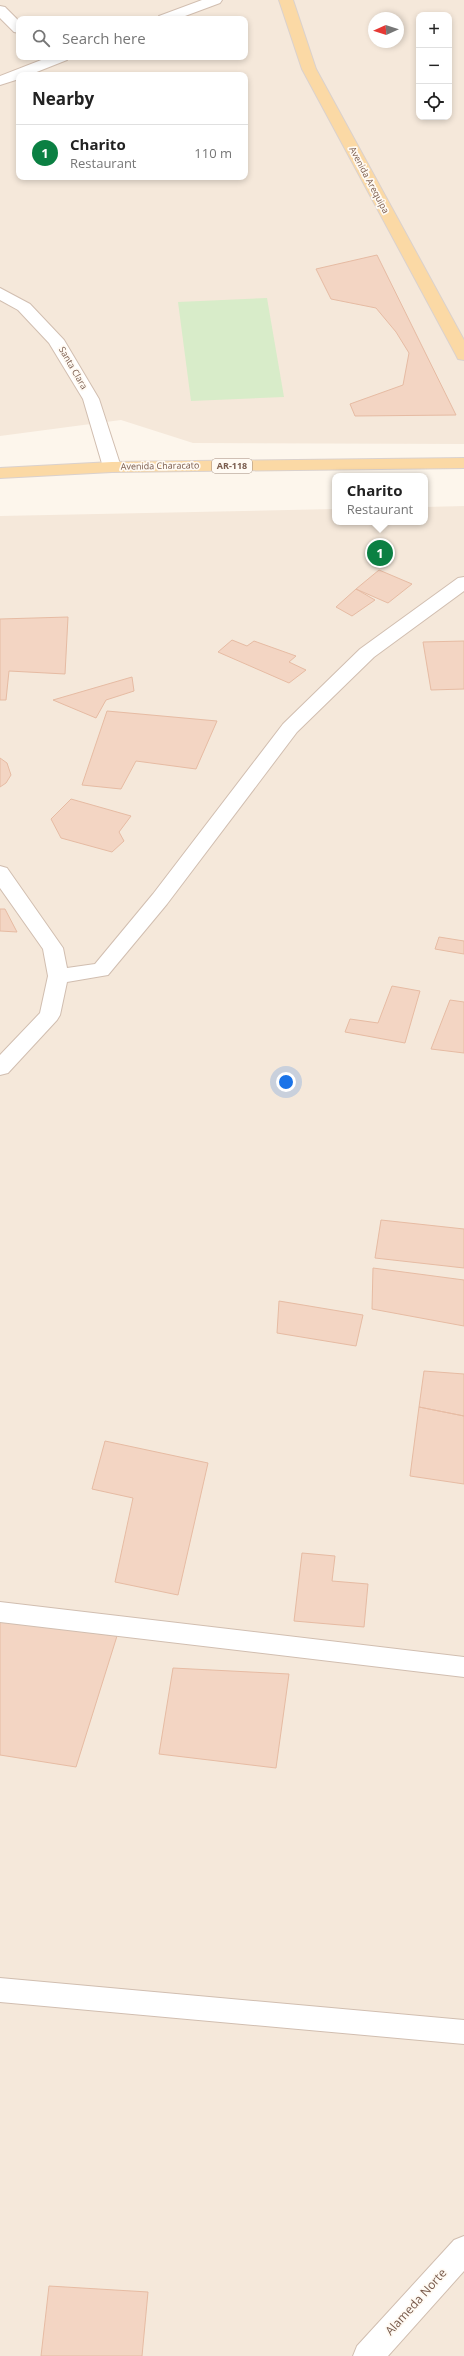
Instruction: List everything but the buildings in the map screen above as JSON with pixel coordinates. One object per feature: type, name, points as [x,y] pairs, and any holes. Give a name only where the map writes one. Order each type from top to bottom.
[{"type":"main road","name":"Avenida Arequipa","points":[[286,0],[309,69],[464,355]]},
{"type":"main road","name":"Avenida Characato","points":[[0,473],[112,467],[464,463]]},
{"type":"street","points":[[172,16],[216,0]]},
{"type":"street","points":[[0,10],[16,26]]},
{"type":"street","points":[[19,72],[48,60]]},
{"type":"street","points":[[0,80],[16,73]]},
{"type":"street","name":"Santa Clara","points":[[0,293],[24,307],[56,340],[91,399],[112,467]]},
{"type":"street","points":[[58,976],[101,970],[160,899],[290,728],[367,653],[464,582]]},
{"type":"street","points":[[0,873],[53,948],[58,976],[50,1015],[0,1068]]},
{"type":"street","points":[[0,1612],[464,1667]]},
{"type":"street","points":[[0,1990],[464,2032]]},
{"type":"street","name":"Alameda Norte","points":[[368,2356],[464,2250]]},
{"type":"shaded area","points":[[0,0],[464,0],[464,444],[193,443],[121,420],[0,436]]},
{"type":"shaded area","points":[[464,506],[464,2356],[0,2356],[0,516],[332,509],[332,525],[428,525],[428,507]]},
{"type":"green space","points":[[267,298],[284,397],[191,401],[178,302]]},
{"type":"place","name":"Charito","points":[[380,553]]}]
